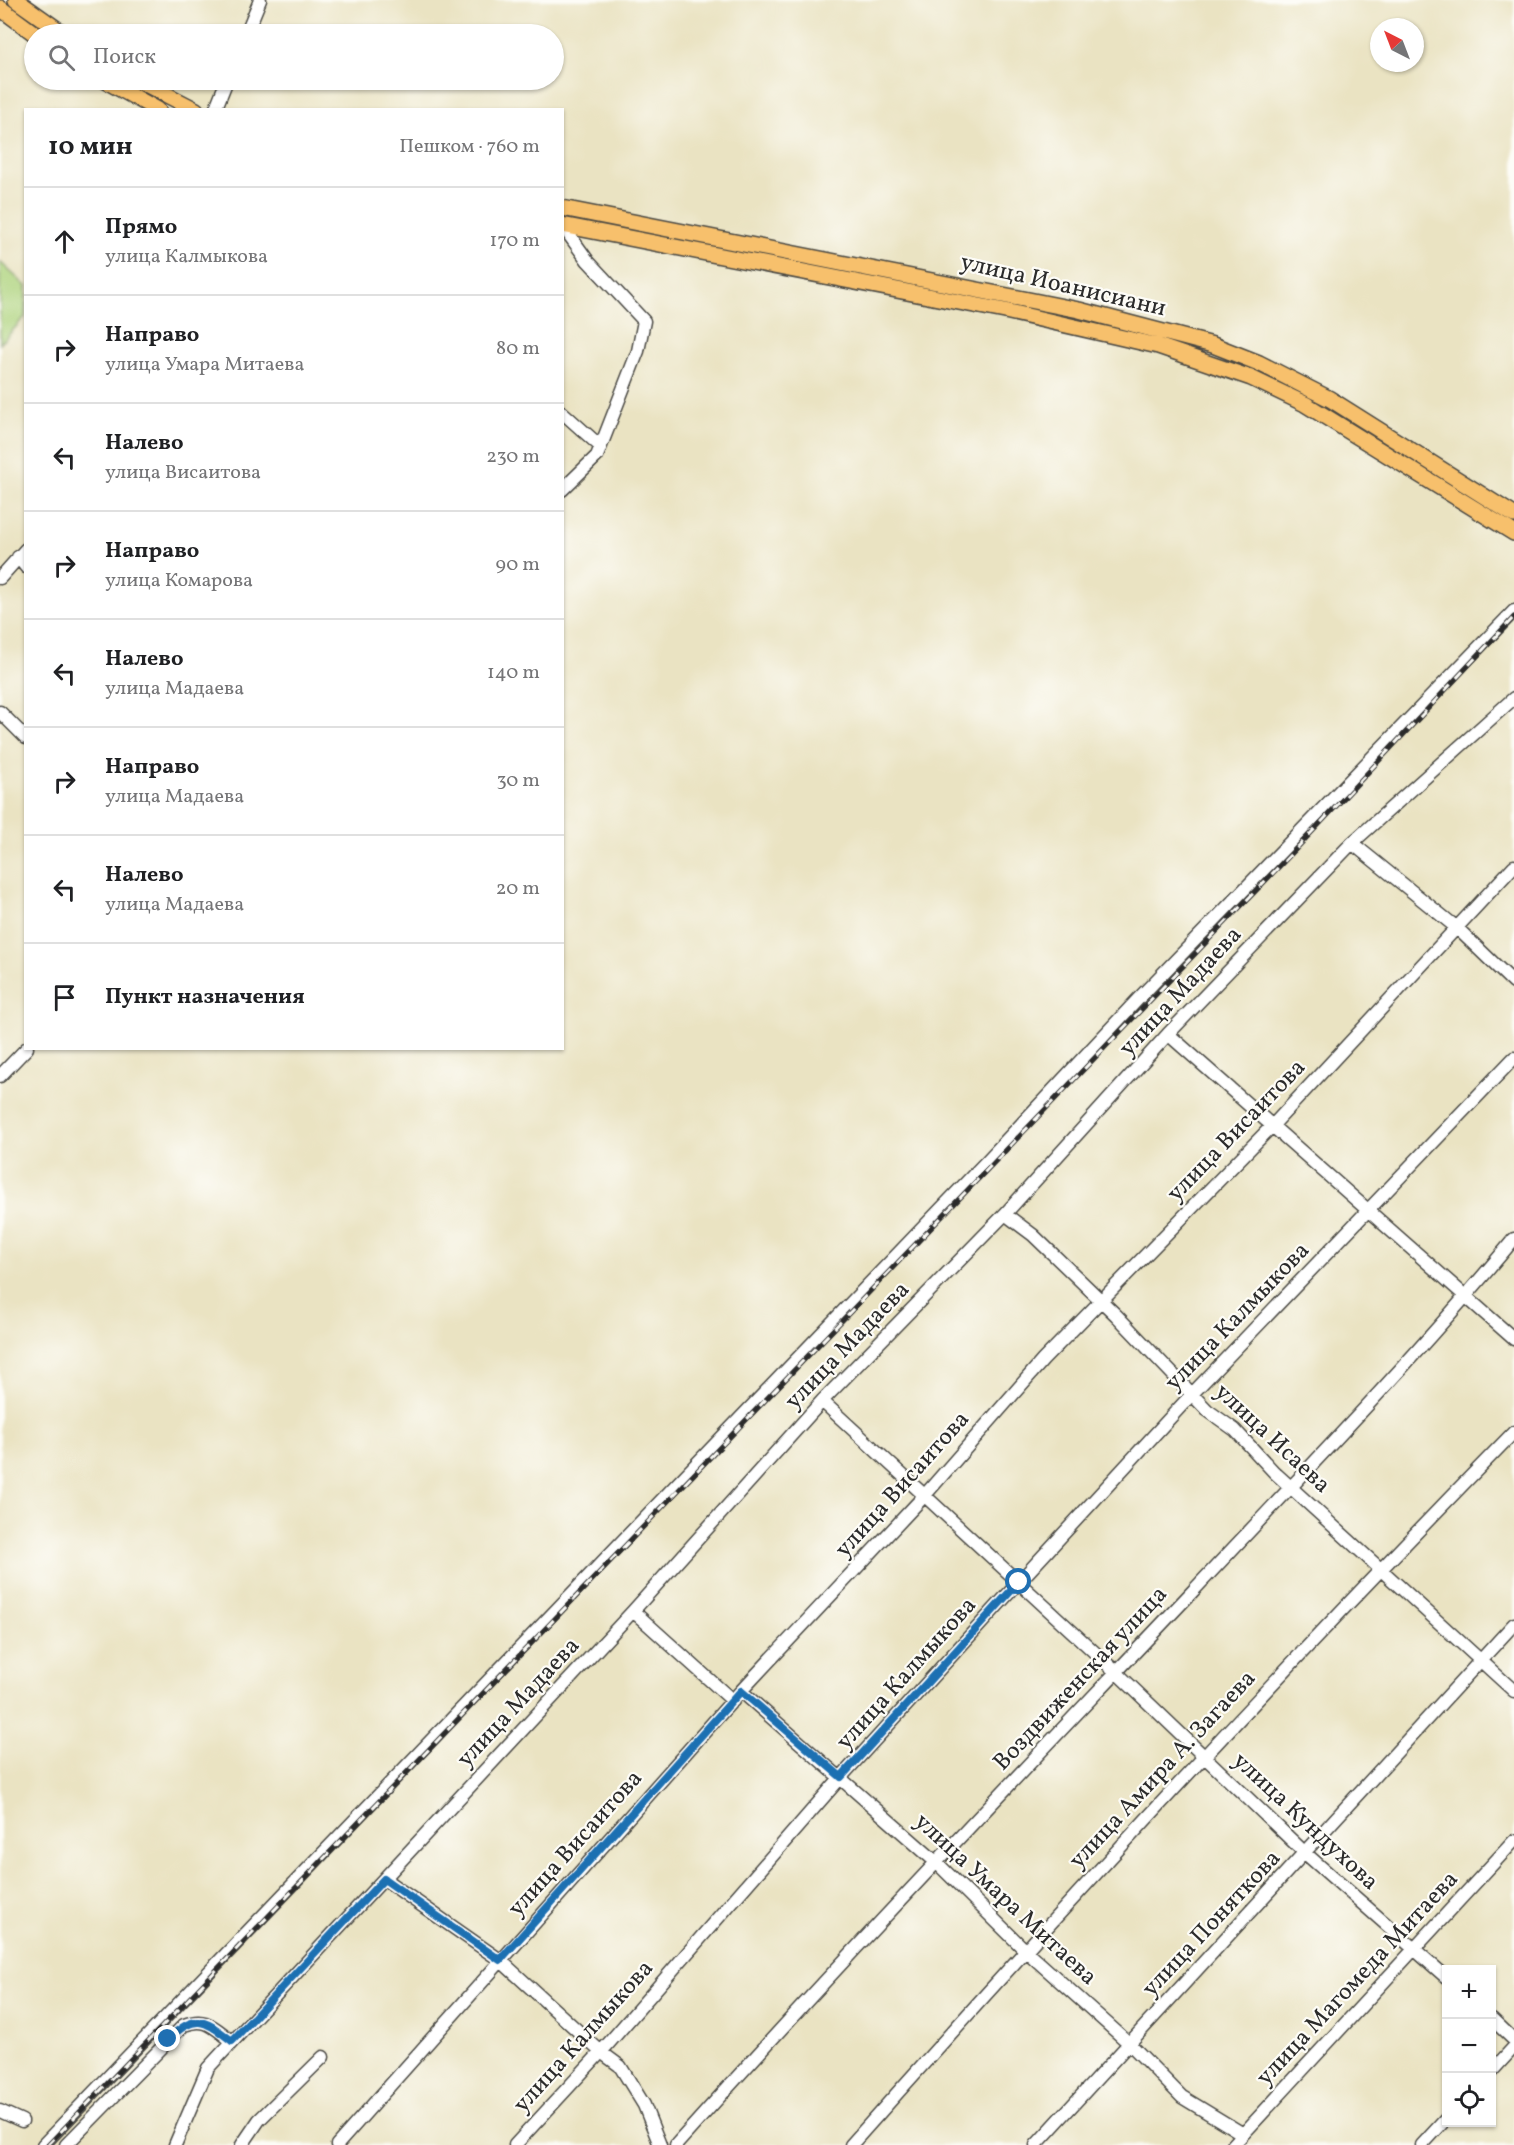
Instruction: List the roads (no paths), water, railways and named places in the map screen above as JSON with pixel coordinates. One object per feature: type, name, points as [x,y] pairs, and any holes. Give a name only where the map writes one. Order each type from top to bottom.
[{"type":"main road","points":[[16,0],[50,24]]},
{"type":"main road","points":[[0,8],[24,26]]},
{"type":"main road","points":[[122,90],[154,108]]},
{"type":"main road","points":[[157,90],[192,108]]},
{"type":"main road","points":[[564,217],[1158,346],[1251,378],[1305,404],[1514,533]]},
{"type":"main road","name":"улица Иоанисиани","points":[[564,217],[1080,310],[1213,345],[1259,363],[1330,399],[1514,515]]},
{"type":"street","points":[[250,24],[260,0]]},
{"type":"street","points":[[216,108],[223,90]]},
{"type":"street","points":[[564,219],[588,261],[644,321],[638,351],[597,456],[564,488]]},
{"type":"street","points":[[564,414],[600,447]]},
{"type":"street","points":[[0,578],[23,558]]},
{"type":"street","points":[[43,2145],[986,1162],[1140,997],[1514,611]]},
{"type":"street","name":"улица Мадаева","points":[[176,2145],[208,2068],[633,1611],[822,1401],[1005,1214],[1168,1034],[1352,843],[1514,698]]},
{"type":"street","points":[[0,712],[24,736]]},
{"type":"street","points":[[1352,843],[1457,928],[1514,982]]},
{"type":"street","name":"улица Висаитова","points":[[336,2145],[737,1696],[925,1495],[1043,1360],[1273,1125],[1514,866]]},
{"type":"street","points":[[1168,1034],[1514,1339]]},
{"type":"street","points":[[0,1076],[25,1050]]},
{"type":"street","name":"улица Калмыкова","points":[[515,2145],[601,2052],[841,1777],[1019,1582],[1192,1394],[1514,1058]]},
{"type":"street","name":"улица Исаева","points":[[1005,1214],[1033,1235],[1207,1410],[1235,1430],[1274,1473],[1292,1486],[1514,1691]]},
{"type":"street","name":"Воздвиженская улица","points":[[676,2145],[936,1862],[1292,1486],[1465,1298],[1514,1239]]},
{"type":"street","name":"улица Кундухова","points":[[822,1401],[1116,1672],[1305,1853],[1442,1974]]},
{"type":"street","name":"улица Амира А. Загаева","points":[[851,2145],[1024,1950],[1381,1568],[1514,1432]]},
{"type":"street","name":"улица Умара Митаева","points":[[633,1611],[841,1777],[936,1862],[1024,1950],[1130,2044],[1182,2097],[1244,2134]]},
{"type":"street","name":"улица Поняткова","points":[[1036,2145],[1514,1624]]},
{"type":"street","name":"улица Магомеда Митаева","points":[[1233,2145],[1514,1841]]},
{"type":"street","points":[[384,1879],[500,1960],[601,2052],[620,2066],[644,2105],[660,2145]]},
{"type":"street","points":[[66,2145],[184,2025],[197,2020],[208,2024],[232,2041]]},
{"type":"street","points":[[1496,2024],[1514,2040]]},
{"type":"street","points":[[1496,2066],[1514,2047]]},
{"type":"street","points":[[242,2145],[259,2120],[323,2057]]},
{"type":"street","points":[[0,2111],[22,2121]]},
{"type":"street","points":[[1422,2145],[1442,2123]]},
{"type":"railway","points":[[48,2145],[1295,850],[1514,617]]}]
